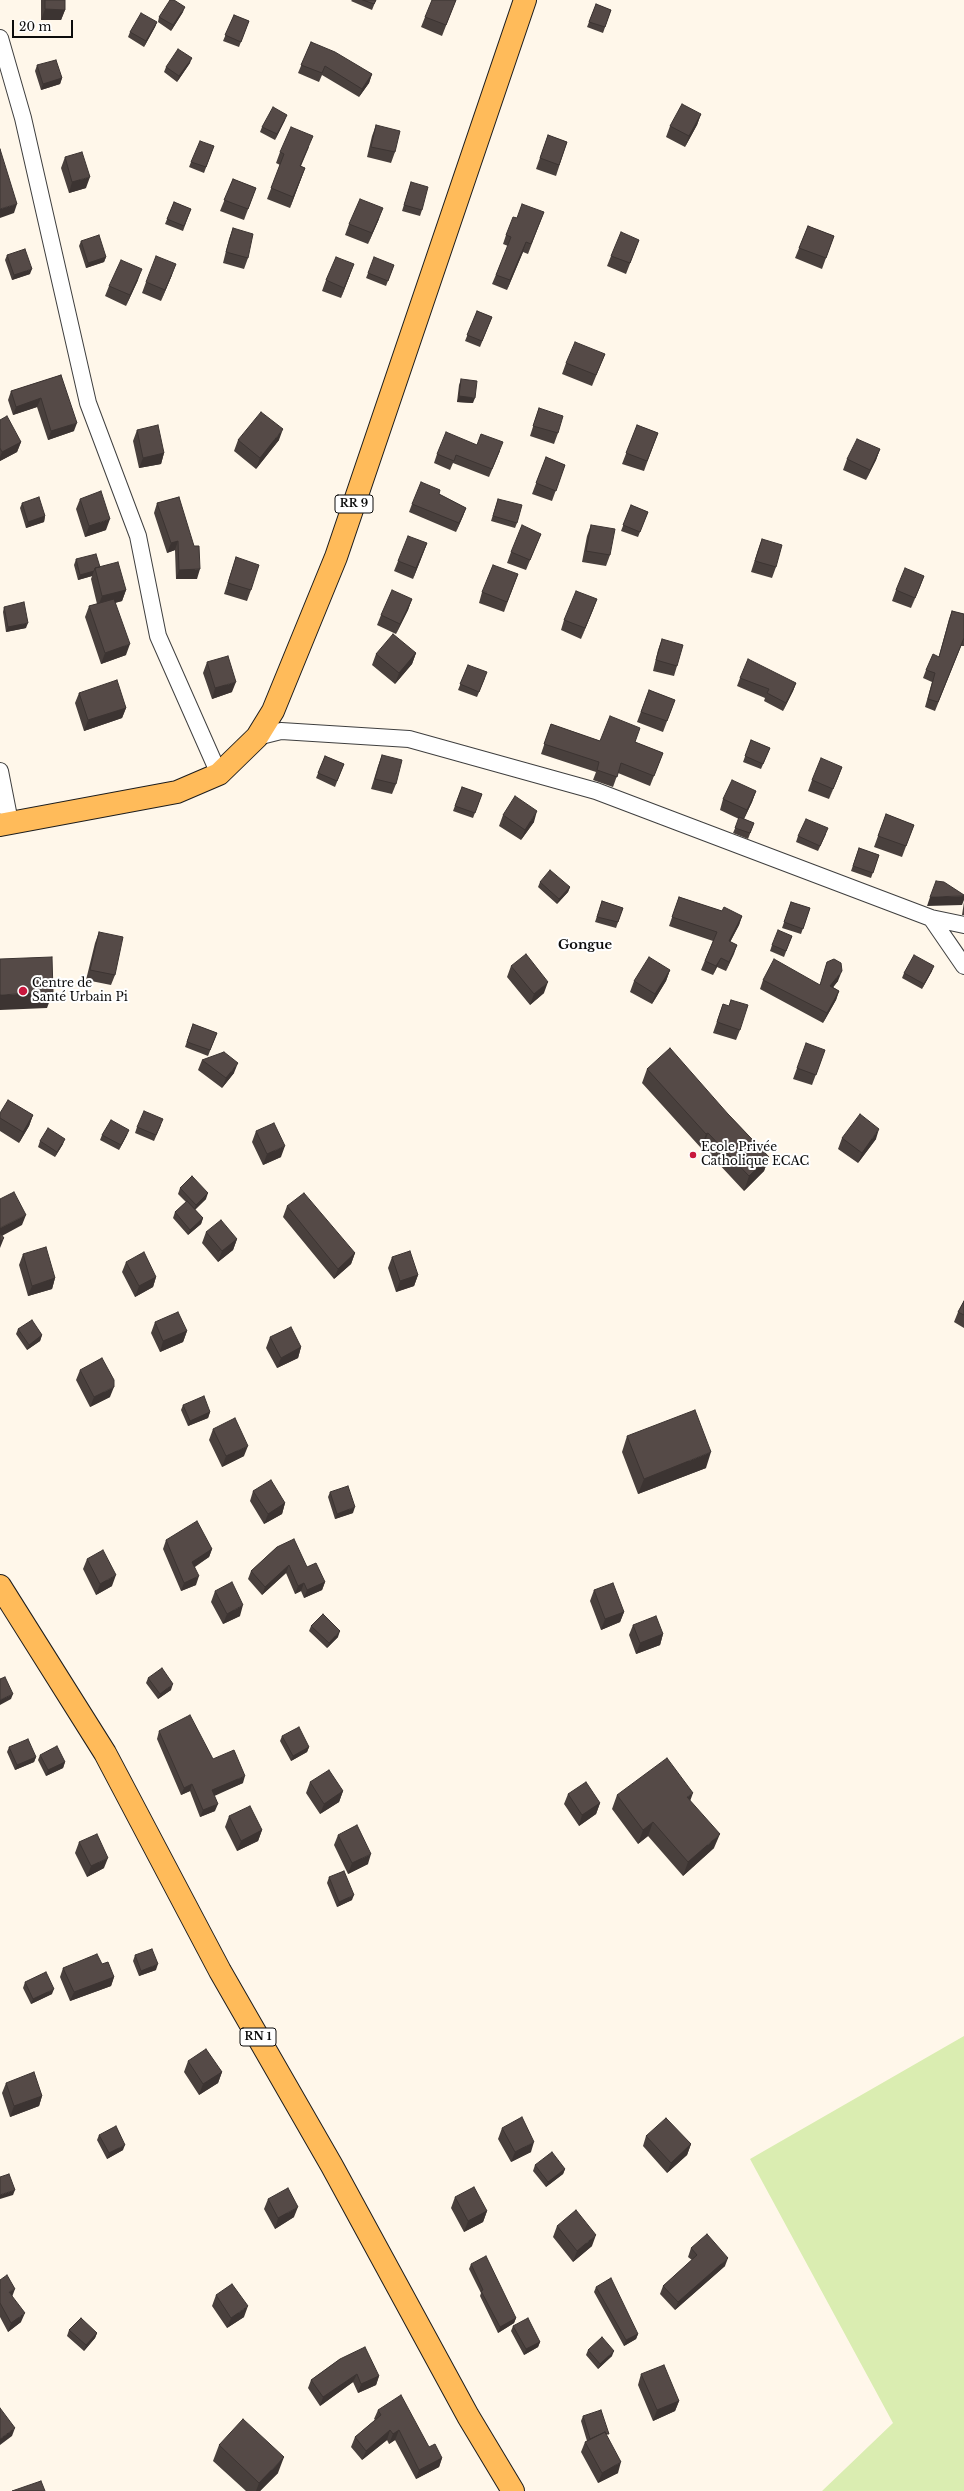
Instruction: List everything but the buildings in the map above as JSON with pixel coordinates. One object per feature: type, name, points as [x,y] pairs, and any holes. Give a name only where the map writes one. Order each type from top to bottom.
[{"type":"main road","name":"RR 9","points":[[5,824],[176,792],[219,774],[257,737],[273,711],[336,557],[525,0]]},
{"type":"main road","name":"RN 1","points":[[0,1586],[105,1753],[220,1971],[339,2180],[468,2416],[513,2491]]},
{"type":"street","points":[[0,38],[23,118],[88,403],[138,536],[158,636],[219,774]]},
{"type":"street","points":[[257,737],[281,731],[409,739],[596,791],[931,918],[964,925]]},
{"type":"street","points":[[0,771],[5,824]]},
{"type":"street","points":[[931,918],[964,966]]},
{"type":"green space","points":[[964,2036],[964,2491],[822,2491],[893,2423],[750,2159]]},
{"type":"place","name":"Centre de Santé Urbain Pi","points":[[23,991]]},
{"type":"place","name":"Ecole Privée Catholique ECAC","points":[[693,1155]]},
{"type":"district","name":"Gongue","points":[[585,945]]}]
